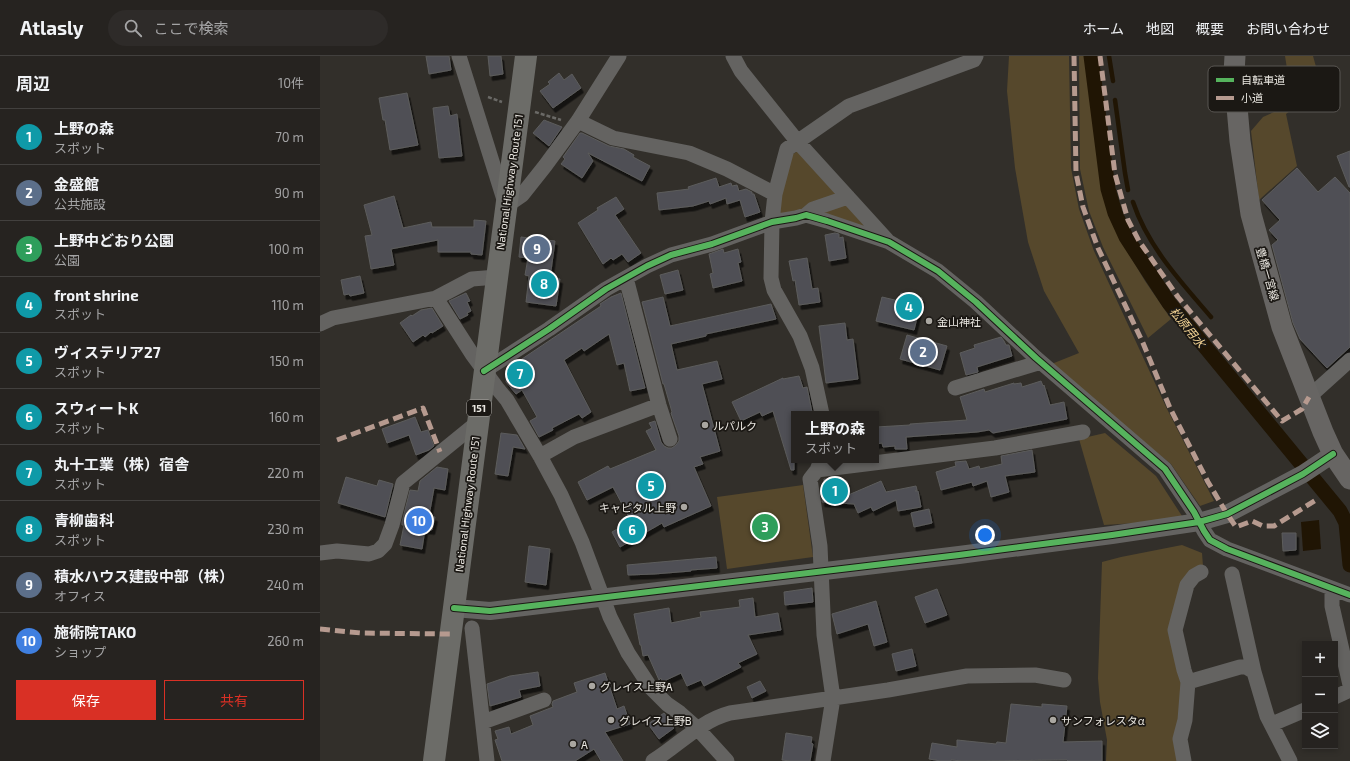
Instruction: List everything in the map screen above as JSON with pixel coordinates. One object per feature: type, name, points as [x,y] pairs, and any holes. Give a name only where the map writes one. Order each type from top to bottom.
[{"type":"highway","name":"National Highway Route 151","points":[[434,761],[526,56]]},
{"type":"main road","name":"豊橋一宮線","points":[[1234,66],[1235,56]]},
{"type":"main road","name":"豊橋一宮線","points":[[1237,112],[1240,141],[1251,214],[1282,327],[1333,454],[1350,480]]},
{"type":"street","points":[[459,56],[506,206],[522,195],[578,121],[618,56]]},
{"type":"street","points":[[733,56],[741,71],[797,141],[889,242]]},
{"type":"street","points":[[821,411],[812,368],[800,336],[774,290],[771,278],[772,222],[775,194],[787,149],[850,106],[974,60],[976,56]]},
{"type":"street","points":[[578,121],[613,138],[689,153],[727,169],[775,194]]},
{"type":"street","points":[[484,371],[549,329],[606,289],[647,266],[672,255],[712,244],[772,222],[806,215],[813,209],[848,197]]},
{"type":"street","points":[[806,215],[827,220],[889,242],[938,272],[976,302],[1041,362],[1165,469],[1194,512],[1210,540],[1220,546],[1341,592],[1332,606],[1350,685]]},
{"type":"street","points":[[320,324],[333,318],[436,298],[472,279],[497,277]]},
{"type":"street","points":[[626,278],[659,405],[670,439]]},
{"type":"street","points":[[436,298],[484,371],[507,400],[540,456],[561,495],[582,542],[610,617],[628,653],[651,688],[667,704],[697,728],[727,761]]},
{"type":"street","points":[[1309,397],[1350,360]]},
{"type":"street","points":[[955,388],[1041,362]]},
{"type":"street","points":[[540,456],[574,437],[659,405]]},
{"type":"street","points":[[320,553],[337,551],[369,554],[378,551],[385,544],[392,525],[403,483],[478,422]]},
{"type":"street","points":[[879,459],[995,448],[1084,432]]},
{"type":"street","points":[[454,608],[485,611],[1104,536],[1199,522],[1227,514],[1309,470],[1333,454]]},
{"type":"street","points":[[823,761],[833,698],[824,635],[820,546],[810,479],[819,465],[840,463]]},
{"type":"street","points":[[1184,761],[1180,739],[1185,720],[1188,682],[1175,630],[1187,585],[1194,576],[1201,572]]},
{"type":"street","points":[[1232,574],[1254,672],[1268,716],[1290,761]]},
{"type":"street","points":[[472,628],[487,761]]},
{"type":"street","points":[[1188,682],[1240,667],[1246,667],[1254,672]]},
{"type":"street","points":[[653,761],[676,746],[697,728],[720,715],[730,713],[888,690],[967,676],[1035,675],[1064,680]]},
{"type":"street","points":[[1338,696],[1350,690]]},
{"type":"street","points":[[483,722],[544,700]]},
{"type":"street","points":[[1272,724],[1302,711]]},
{"type":"shaded area","points":[[1009,56],[1069,56],[1071,168],[1079,209],[1094,251],[1167,409],[1214,501],[1200,506],[1171,464],[1049,365],[1079,353],[1044,291],[1028,242],[1015,168],[1007,91]]},
{"type":"shaded area","points":[[1079,56],[1086,56],[1103,191],[1110,215],[1121,241],[1145,281],[1171,319],[1148,338],[1103,247],[1089,211],[1080,169]]},
{"type":"shaded area","points":[[1285,56],[1313,56],[1316,66],[1287,66]]},
{"type":"shaded area","points":[[1274,112],[1289,112],[1286,114],[1297,166],[1259,200],[1251,131],[1263,117]]},
{"type":"shaded area","points":[[798,151],[866,226],[782,216],[778,209],[791,155]]},
{"type":"shaded area","points":[[1105,433],[1156,476],[1182,516],[1153,522],[1104,525],[1079,439]]},
{"type":"shaded area","points":[[803,485],[813,557],[727,569],[717,497]]},
{"type":"shaded area","points":[[1319,520],[1321,549],[1303,551],[1301,522]]},
{"type":"shaded area","points":[[1182,545],[1202,553],[1203,566],[1181,586],[1184,684],[1179,761],[1106,761],[1107,740],[1100,702],[1098,678],[1102,562]]},
{"type":"building","points":[[426,56],[449,56],[451,70],[429,74]]},
{"type":"building","points":[[488,56],[501,56],[503,74],[490,76]]},
{"type":"building","points":[[559,73],[564,80],[572,74],[581,88],[553,108],[540,91],[550,84],[548,82]]},
{"type":"building","points":[[407,93],[418,145],[390,150],[385,120],[383,120],[379,98]]},
{"type":"building","points":[[448,106],[450,116],[457,114],[462,156],[439,158],[433,108]]},
{"type":"building","points":[[544,120],[562,127],[549,146],[533,133]]},
{"type":"building","points":[[580,133],[609,146],[624,149],[634,155],[633,157],[650,166],[642,181],[588,153],[593,161],[582,178],[561,164],[565,159],[563,157]]},
{"type":"building","points":[[1350,151],[1350,187],[1349,187],[1337,156]]},
{"type":"building","points":[[1297,168],[1318,192],[1335,177],[1350,193],[1350,347],[1327,368],[1300,339],[1293,323],[1272,245],[1278,240],[1269,230],[1280,220],[1262,200]]},
{"type":"building","points":[[716,178],[719,187],[731,183],[732,186],[737,185],[739,191],[746,189],[752,192],[760,212],[745,217],[740,200],[727,204],[726,198],[710,204],[709,201],[693,206],[659,210],[657,193],[689,189],[688,187]]},
{"type":"building","points":[[394,196],[403,228],[431,222],[432,227],[474,227],[474,220],[486,221],[482,255],[471,254],[471,252],[438,252],[438,240],[391,249],[394,265],[371,269],[365,236],[372,235],[364,205]]},
{"type":"building","points":[[616,197],[624,209],[615,215],[641,253],[628,262],[622,254],[613,260],[611,258],[603,264],[578,223],[598,210],[597,208]]},
{"type":"building","points":[[835,233],[839,234],[839,238],[843,237],[846,258],[829,261],[825,235]]},
{"type":"building","points":[[521,237],[555,241],[550,278],[560,279],[556,306],[526,302],[529,276],[525,275],[528,258],[519,257]]},
{"type":"building","points":[[723,249],[724,253],[738,249],[741,262],[738,263],[742,281],[713,288],[710,274],[713,273],[709,254]]},
{"type":"building","points":[[807,258],[812,289],[818,288],[820,302],[799,305],[795,280],[793,281],[789,261]]},
{"type":"building","points":[[678,270],[683,290],[665,294],[660,275]]},
{"type":"building","points":[[360,276],[364,293],[350,296],[349,294],[344,295],[341,280]]},
{"type":"building","points":[[466,293],[470,301],[467,302],[471,311],[467,313],[468,315],[460,319],[449,301]]},
{"type":"building","points":[[621,293],[645,388],[630,391],[624,363],[617,365],[609,334],[584,351],[582,348],[564,360],[591,412],[582,418],[579,414],[552,428],[553,430],[539,437],[530,421],[537,417],[522,390],[516,394],[506,382],[507,369],[601,306],[600,304]]},
{"type":"building","points":[[901,293],[922,298],[914,330],[876,321],[882,297],[899,301]]},
{"type":"building","points":[[663,297],[670,326],[771,304],[776,319],[706,334],[706,336],[671,344],[677,370],[717,361],[722,379],[702,384],[720,451],[700,457],[703,464],[694,467],[711,506],[664,527],[662,523],[620,547],[612,532],[631,521],[613,487],[587,500],[578,482],[608,466],[610,469],[656,450],[646,431],[652,428],[649,423],[655,421],[661,442],[664,446],[672,448],[679,441],[679,436],[671,413],[672,412],[663,384],[642,302]]},
{"type":"building","points":[[432,308],[443,326],[425,337],[423,335],[413,342],[400,323],[421,310]]},
{"type":"building","points":[[845,323],[847,340],[853,339],[858,379],[826,383],[819,326]]},
{"type":"building","points":[[907,335],[947,346],[940,370],[900,359]]},
{"type":"building","points":[[1001,337],[1006,345],[1009,345],[1012,356],[977,367],[978,372],[966,375],[960,353],[975,348],[974,345]]},
{"type":"building","points":[[799,376],[803,388],[807,387],[812,411],[791,411],[791,463],[794,463],[794,470],[791,470],[773,411],[762,416],[760,412],[741,421],[732,402],[783,379]]},
{"type":"building","points":[[1041,381],[1043,386],[1044,385],[1050,405],[1064,402],[1067,419],[993,433],[989,430],[906,437],[907,449],[895,449],[895,446],[883,447],[882,443],[879,444],[879,427],[967,420],[960,397],[984,389],[985,392],[1014,383],[1021,383],[1022,387]]},
{"type":"building","points":[[415,417],[421,432],[428,430],[434,446],[429,450],[416,455],[409,435],[387,443],[382,429]]},
{"type":"building","points":[[501,433],[517,435],[525,449],[513,447],[508,476],[495,474]]},
{"type":"building","points":[[1032,450],[1035,472],[1005,476],[1009,492],[991,497],[987,481],[973,486],[972,482],[941,490],[936,472],[956,466],[955,462],[966,461],[969,469],[979,466],[980,469],[1002,464],[1001,456]]},
{"type":"building","points":[[437,467],[448,469],[445,490],[434,488],[429,516],[435,517],[432,530],[425,529],[422,549],[400,545],[404,525],[402,525],[402,522],[410,490],[418,491],[420,481]]},
{"type":"building","points":[[346,477],[377,486],[379,480],[393,484],[385,517],[338,503]]},
{"type":"building","points":[[824,479],[847,481],[846,496],[881,481],[886,492],[916,486],[917,490],[915,491],[918,491],[921,507],[898,511],[896,500],[873,511],[871,507],[858,513],[854,504],[822,502]]},
{"type":"building","points":[[929,509],[932,523],[914,527],[911,513]]},
{"type":"building","points":[[1282,533],[1296,533],[1296,550],[1283,551]]},
{"type":"building","points":[[529,546],[550,549],[546,585],[525,582]]},
{"type":"building","points":[[716,557],[717,568],[628,575],[627,565]]},
{"type":"building","points":[[812,588],[813,602],[785,605],[784,592]]},
{"type":"building","points":[[937,589],[947,615],[925,623],[915,597]]},
{"type":"building","points":[[753,598],[755,617],[778,613],[781,630],[748,635],[757,654],[738,663],[741,667],[704,686],[701,680],[687,686],[681,673],[662,682],[661,678],[659,680],[648,655],[643,656],[634,614],[669,608],[671,623],[701,617],[700,612],[740,607],[739,600]]},
{"type":"building","points":[[876,601],[887,642],[874,646],[868,624],[837,634],[832,614]]},
{"type":"building","points":[[912,649],[916,666],[896,671],[892,654]]},
{"type":"building","points":[[538,672],[540,686],[519,690],[521,697],[490,706],[487,684],[510,676]]},
{"type":"building","points":[[605,673],[617,709],[624,706],[630,724],[605,732],[623,761],[601,761],[594,749],[575,761],[502,761],[495,740],[498,739],[495,731],[509,727],[511,734],[533,725],[530,716],[553,707],[553,701],[577,692],[574,683]]},
{"type":"building","points":[[760,681],[766,691],[752,698],[747,687]]},
{"type":"building","points":[[1011,704],[1042,707],[1042,704],[1067,706],[1063,742],[1102,741],[1102,761],[941,761],[929,759],[932,743],[957,747],[957,740],[996,744],[997,742],[1006,743]]},
{"type":"building","points":[[664,713],[674,728],[659,739],[648,724]]},
{"type":"building","points":[[786,733],[812,737],[811,743],[813,744],[810,761],[782,760]]},
{"type":"waterway","name":"松原用水","points":[[1091,56],[1108,189],[1115,213],[1126,237],[1169,303],[1340,511],[1346,523],[1350,565]]},
{"type":"waterway","points":[[1109,56],[1113,81]]},
{"type":"waterway","points":[[1115,100],[1128,190]]},
{"type":"waterway","points":[[1133,202],[1139,218],[1156,249],[1177,277],[1211,317]]},
{"type":"marked path","points":[[1074,56],[1076,173],[1083,207],[1098,248],[1143,343],[1170,408],[1208,482],[1236,527],[1252,521],[1263,526],[1274,526],[1316,500]]},
{"type":"marked path","points":[[1100,56],[1115,174],[1128,220],[1139,241],[1178,297],[1282,421],[1302,409],[1309,397]]},
{"type":"marked path","points":[[337,440],[423,408],[440,452]]},
{"type":"marked path","points":[[320,629],[361,633],[450,634]]},
{"type":"cycle path","points":[[484,371],[549,329],[606,289],[647,266],[671,255],[712,244],[772,222],[806,215],[889,242],[938,271],[976,302],[1036,358],[1165,469],[1194,512],[1210,540],[1227,549],[1350,595]]},
{"type":"cycle path","points":[[454,608],[490,611],[959,555],[1199,522],[1227,514],[1303,474],[1333,454]]},
{"type":"place","name":"積水ハウス建設中部（株）","points":[[537,249]]},
{"type":"place","name":"青柳歯科","points":[[544,284]]},
{"type":"place","name":"front shrine","points":[[909,307]]},
{"type":"place","name":"金山神社","points":[[929,321]]},
{"type":"place","name":"金盛館","points":[[923,352]]},
{"type":"place","name":"丸十工業（株）宿舎","points":[[520,374]]},
{"type":"place","name":"ルパルク","points":[[705,425]]},
{"type":"place","name":"ヴィステリア27","points":[[651,486]]},
{"type":"place","name":"上野の森","points":[[835,491]]},
{"type":"place","name":"キャピタル上野","points":[[684,507]]},
{"type":"place","name":"施術院TAKO","points":[[419,521]]},
{"type":"place","name":"上野中どおり公園","points":[[765,527]]},
{"type":"place","name":"スウィートK","points":[[632,530]]},
{"type":"place","name":"グレイス上野A","points":[[592,686]]},
{"type":"place","name":"グレイス上野B","points":[[611,720]]},
{"type":"place","name":"サンフォレスタα","points":[[1053,720]]},
{"type":"place","name":"A","points":[[573,744]]}]
